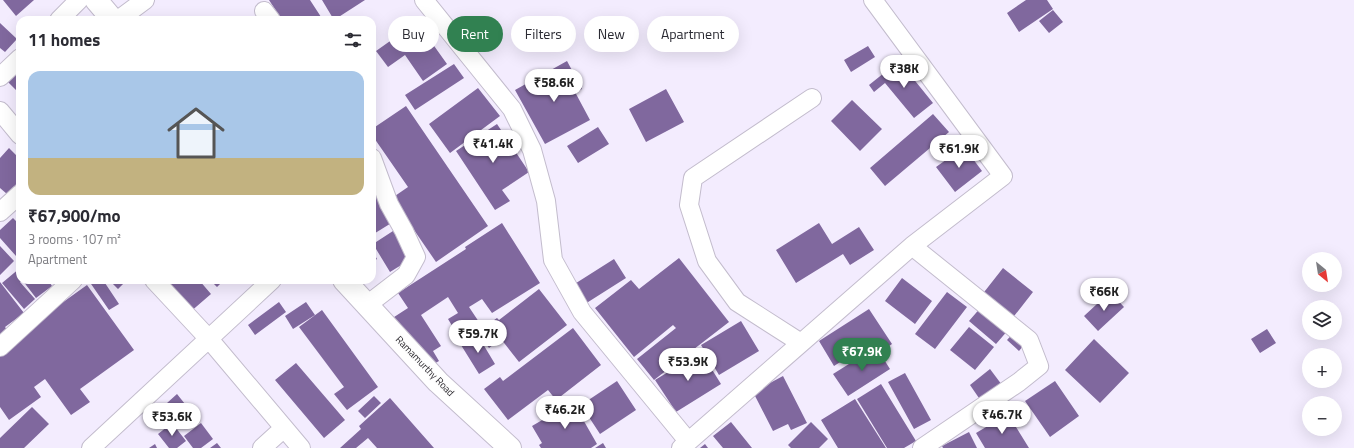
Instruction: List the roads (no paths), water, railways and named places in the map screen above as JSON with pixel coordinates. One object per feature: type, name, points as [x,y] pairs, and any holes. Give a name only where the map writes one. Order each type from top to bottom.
[{"type":"street","points":[[63,16],[79,0]]},
{"type":"street","points":[[96,0],[110,16]]},
{"type":"street","points":[[123,16],[145,0]]},
{"type":"street","points":[[424,0],[512,109],[532,150],[546,201],[553,260],[582,312],[685,445],[912,246],[1003,176],[873,0]]},
{"type":"street","points":[[0,78],[16,62]]},
{"type":"street","points":[[801,343],[737,302],[707,261],[689,204],[693,178],[812,98]]},
{"type":"street","points":[[0,112],[16,130]]},
{"type":"street","points":[[367,305],[406,275],[416,257],[389,204],[376,169]]},
{"type":"street","points":[[0,212],[16,198]]},
{"type":"street","points":[[912,246],[1030,340],[1039,366],[1019,382],[922,448]]},
{"type":"street","points":[[0,347],[69,284]]},
{"type":"street","points":[[158,284],[209,339],[301,448]]},
{"type":"street","points":[[92,448],[268,284]]},
{"type":"street","name":"Ramamurthy Road","points":[[348,284],[438,382],[510,448]]},
{"type":"street","points":[[262,448],[284,428]]}]
